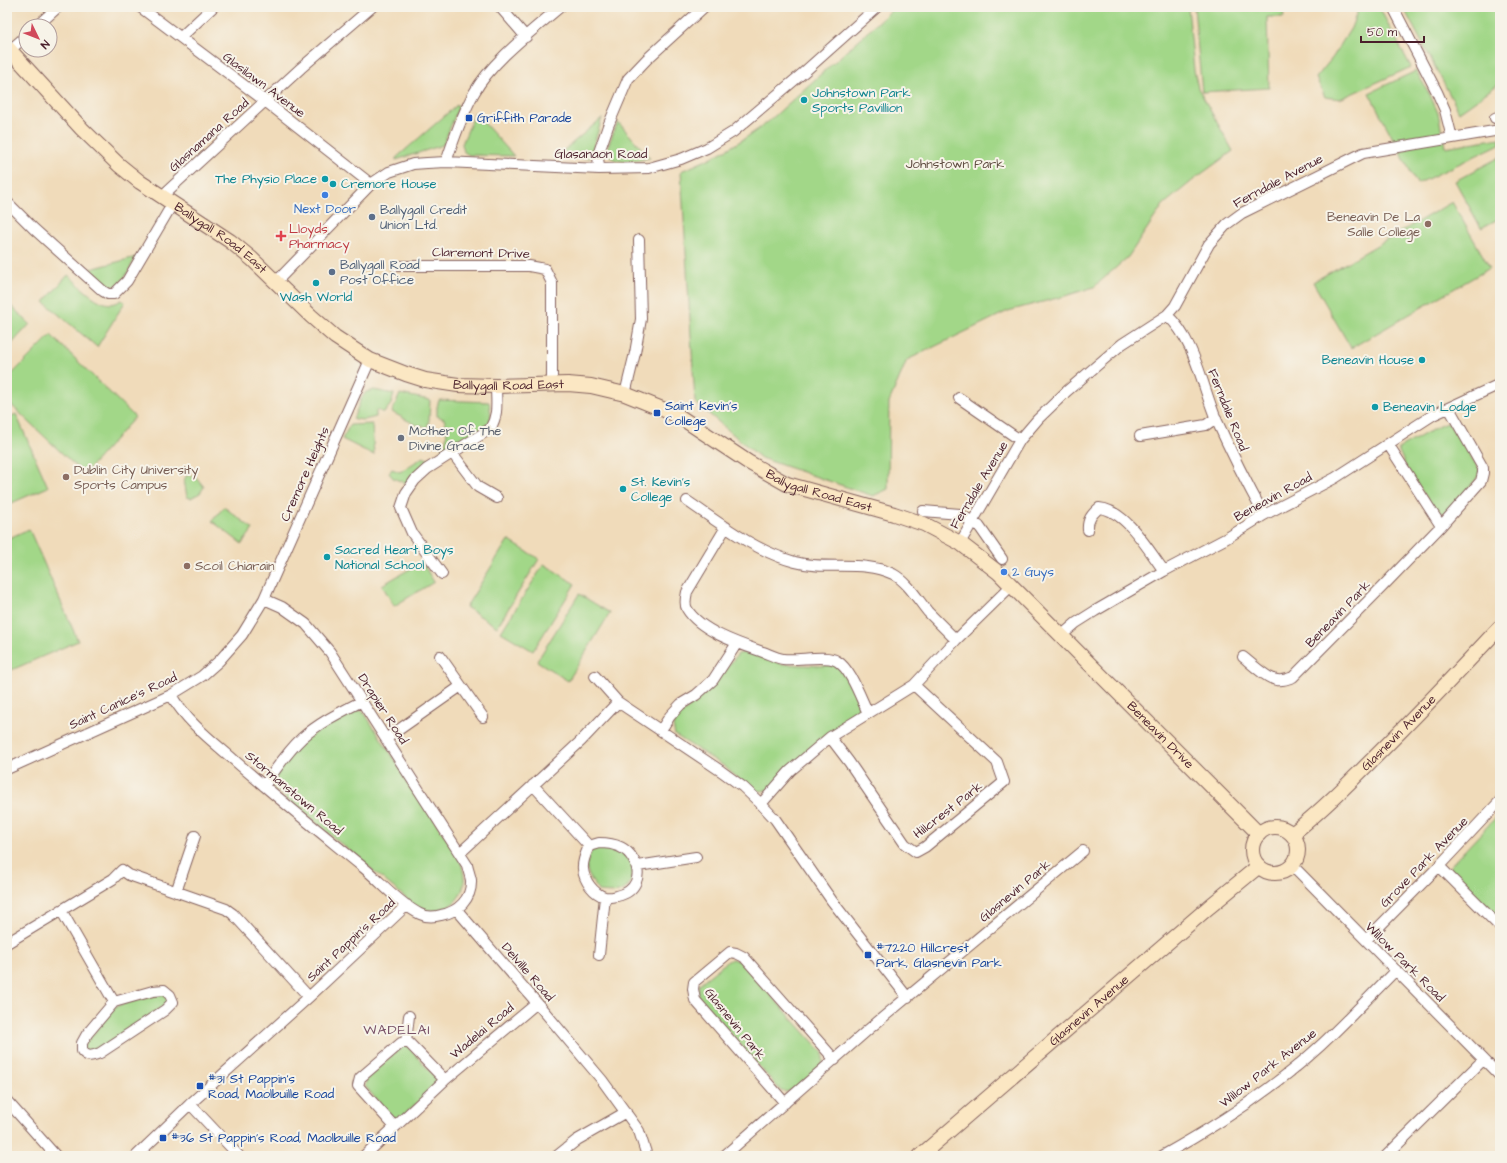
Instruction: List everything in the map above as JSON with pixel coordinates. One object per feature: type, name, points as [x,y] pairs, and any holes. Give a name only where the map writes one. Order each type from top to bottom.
[{"type":"street","points":[[46,18],[58,7]]},
{"type":"street","name":"Glasilawn Avenue","points":[[140,7],[265,101],[371,184]]},
{"type":"street","points":[[181,38],[213,7]]},
{"type":"street","name":"Glasnamana Road","points":[[7,202],[34,229],[103,291],[108,294],[114,294],[127,282],[167,200],[265,101],[372,7]]},
{"type":"street","points":[[500,7],[526,37]]},
{"type":"street","points":[[446,162],[473,94],[484,77],[495,64],[560,7]]},
{"type":"street","points":[[599,169],[598,155],[608,126],[628,79],[647,59],[704,7]]},
{"type":"street","name":"Glasanaon Road","points":[[276,282],[371,184],[389,172],[414,164],[446,162],[599,169],[649,168],[681,159],[707,148],[733,132],[803,73],[877,7]]},
{"type":"street","points":[[1393,7],[1437,92],[1445,110],[1452,138]]},
{"type":"street","points":[[8,49],[18,42]]},
{"type":"street","name":"Ballygall Road East","points":[[8,49],[82,129],[119,165],[167,200],[230,241],[252,259],[335,337],[370,360],[425,380],[458,385],[496,386],[568,384],[591,386],[625,394],[677,415],[748,462],[787,484],[924,524],[960,543],[999,573],[1061,636]]},
{"type":"street","name":"Ferndale Avenue","points":[[960,543],[1020,440],[1038,419],[1122,344],[1167,315],[1175,306],[1209,244],[1227,224],[1242,213],[1363,153],[1500,130]]},
{"type":"street","points":[[625,394],[635,353],[641,319],[639,240]]},
{"type":"street","name":"Claremont Drive","points":[[396,266],[529,266],[545,269],[552,283],[552,384]]},
{"type":"street","name":"Ferndale Road","points":[[1167,315],[1180,329],[1193,355],[1216,418],[1240,471],[1264,515]]},
{"type":"street","name":"Cremore Heights","points":[[264,599],[370,360]]},
{"type":"street","name":"Beneavin Road","points":[[1061,636],[1076,623],[1164,571],[1211,547],[1264,515],[1335,478],[1433,415],[1500,384]]},
{"type":"street","points":[[442,574],[412,533],[401,508],[406,492],[415,480],[427,469],[453,454],[467,443],[490,429],[497,413],[496,386]]},
{"type":"street","name":"Ferndale Avenue","points":[[959,398],[1020,440]]},
{"type":"street","name":"Beneavin Park","points":[[1243,657],[1276,680],[1285,680],[1293,677],[1441,526],[1481,480],[1483,468],[1449,408]]},
{"type":"street","points":[[1140,436],[1206,425],[1216,418]]},
{"type":"street","points":[[1388,444],[1441,526]]},
{"type":"street","points":[[453,454],[478,487],[497,498]]},
{"type":"street","points":[[687,501],[738,536],[769,552],[796,562],[818,565],[853,565],[878,568],[895,575],[907,586],[928,611],[956,640]]},
{"type":"street","points":[[1088,530],[1090,519],[1099,508],[1107,508],[1120,516],[1137,535],[1164,571]]},
{"type":"street","points":[[923,511],[960,514],[972,521],[979,526],[1002,559]]},
{"type":"street","points":[[726,527],[687,592],[685,599],[686,608],[695,619],[736,643],[782,659],[796,660],[823,658],[837,660],[844,667],[868,713]]},
{"type":"street","points":[[761,804],[790,771],[830,737],[914,685],[956,640],[1011,586]]},
{"type":"street","name":"Saint Canice's Road","points":[[7,769],[171,695],[202,676],[219,661],[242,635],[264,599]]},
{"type":"street","name":"Drapier Road","points":[[264,599],[282,606],[306,624],[330,652],[460,853]]},
{"type":"street","name":"Glasnevin Avenue","points":[[1292,834],[1374,758],[1500,628]]},
{"type":"street","name":"Beneavin Drive","points":[[1061,636],[1259,834]]},
{"type":"street","points":[[661,730],[670,716],[681,704],[696,695],[713,680],[736,643]]},
{"type":"street","points":[[440,656],[483,716]]},
{"type":"street","points":[[595,676],[618,702],[722,770],[761,804],[775,819],[832,901],[908,998]]},
{"type":"street","name":"Hillcrest Park","points":[[830,737],[850,762],[905,844],[916,852],[925,847],[1004,782],[996,762],[914,685]]},
{"type":"street","points":[[387,738],[461,686]]},
{"type":"street","name":"Stormanstown Road","points":[[171,695],[187,718],[264,786],[407,905]]},
{"type":"street","points":[[264,786],[277,768],[302,739],[326,720],[362,702]]},
{"type":"street","points":[[457,910],[468,894],[471,880],[467,865],[460,853],[581,741],[618,702]]},
{"type":"street","points":[[533,785],[589,846]]},
{"type":"street","name":"Grove Park Avenue","points":[[1366,940],[1500,801]]},
{"type":"street","points":[[1279,827],[1286,829],[1292,834],[1298,846],[1296,860],[1292,865],[1286,870],[1280,872],[1272,872],[1259,866],[1253,853],[1255,839],[1259,834],[1265,829],[1279,827]]},
{"type":"street","points":[[176,892],[195,836]]},
{"type":"street","points":[[608,843],[625,848],[638,866],[638,874],[634,885],[624,894],[612,897],[605,897],[592,890],[586,880],[583,870],[584,859],[589,846],[608,843]]},
{"type":"street","name":"Glasnevin Park","points":[[724,1156],[835,1060],[1083,851]]},
{"type":"street","points":[[638,866],[696,857]]},
{"type":"street","name":"Willow Park Road","points":[[1292,865],[1500,1076]]},
{"type":"street","name":"Glasnevin Avenue","points":[[920,1156],[1209,907],[1259,866]]},
{"type":"street","points":[[1439,866],[1500,926]]},
{"type":"street","points":[[7,943],[113,879],[122,870],[129,875],[233,914],[309,997]]},
{"type":"street","points":[[599,956],[605,897]]},
{"type":"street","name":"Saint Pappin's Road","points":[[136,1156],[190,1104],[309,997],[407,905],[421,915],[434,917],[457,910]]},
{"type":"street","points":[[61,910],[114,1002]]},
{"type":"street","name":"Delville Road","points":[[457,910],[602,1080],[639,1131],[647,1156]]},
{"type":"street","name":"Glasnevin Park","points":[[785,1103],[695,1000],[693,989],[694,982],[730,952],[736,953],[744,958],[835,1060]]},
{"type":"street","name":"Willow Park Avenue","points":[[1162,1156],[1223,1120],[1275,1083],[1319,1046],[1396,970]]},
{"type":"street","points":[[164,990],[170,995],[173,1002],[165,1010],[100,1053],[86,1056],[82,1051],[82,1043],[87,1034],[114,1002],[153,991],[164,990]]},
{"type":"street","name":"Wadelai Road","points":[[364,1156],[444,1080],[537,1003]]},
{"type":"street","points":[[406,1042],[409,1016]]},
{"type":"street","points":[[395,1127],[358,1086],[360,1078],[401,1043],[406,1042],[409,1043],[444,1080]]},
{"type":"street","points":[[1386,1156],[1483,1060]]},
{"type":"street","points":[[7,1101],[56,1156]]},
{"type":"street","points":[[190,1104],[240,1156]]},
{"type":"street","points":[[557,1156],[577,1140],[626,1112]]},
{"type":"green space","name":"Johnstown Park","points":[[895,7],[1188,7],[1194,70],[1198,88],[1233,151],[1197,177],[1163,205],[1128,257],[1094,287],[1008,311],[907,360],[889,402],[888,489],[873,496],[761,458],[695,402],[681,171],[726,150],[768,122]]},
{"type":"green space","points":[[1194,7],[1282,7],[1284,17],[1267,17],[1269,88],[1202,92]]},
{"type":"green space","points":[[1359,7],[1379,7],[1411,67],[1340,99],[1325,97],[1316,78],[1333,57],[1351,28]]},
{"type":"green space","points":[[1403,7],[1500,7],[1500,83],[1459,112]]},
{"type":"green space","points":[[1416,71],[1430,95],[1438,113],[1445,147],[1500,138],[1500,144],[1417,184],[1369,93]]},
{"type":"green space","points":[[457,105],[459,106],[443,145],[396,160],[396,158]]},
{"type":"green space","points":[[475,113],[514,156],[469,155],[464,152],[462,144]]},
{"type":"green space","points":[[602,118],[590,158],[558,158],[557,156]]},
{"type":"green space","points":[[618,122],[650,158],[620,161],[610,157],[607,152],[607,148]]},
{"type":"green space","points":[[1500,157],[1500,194],[1498,195],[1500,198],[1500,218],[1481,228],[1455,181]]},
{"type":"green space","points":[[1452,202],[1490,268],[1351,348],[1313,282]]},
{"type":"green space","points":[[136,257],[125,276],[117,285],[113,287],[108,287],[87,270]]},
{"type":"green space","points":[[68,275],[93,297],[100,301],[107,304],[121,300],[125,302],[97,347],[44,302]]},
{"type":"green space","points":[[7,302],[30,324],[7,349]]},
{"type":"green space","points":[[51,335],[135,417],[84,474],[7,401],[7,379]]},
{"type":"green space","points":[[374,390],[394,394],[391,404],[384,413],[377,410],[376,417],[364,420],[353,419],[361,399],[366,392]]},
{"type":"green space","points":[[400,394],[430,400],[427,428],[414,424],[392,412]]},
{"type":"green space","points":[[439,400],[489,402],[491,415],[489,423],[435,458],[405,483],[393,478],[389,473],[392,469],[400,472],[423,457],[430,460],[443,448],[447,431],[444,419],[437,416]]},
{"type":"green space","points":[[16,414],[48,487],[7,505],[7,418]]},
{"type":"green space","points":[[1448,423],[1480,470],[1480,475],[1450,509],[1444,513],[1437,513],[1407,469],[1398,449],[1441,425]]},
{"type":"green space","points":[[372,424],[374,455],[342,439],[350,425]]},
{"type":"green space","points":[[187,475],[196,477],[204,487],[200,493],[191,498],[187,497],[184,480]]},
{"type":"green space","points":[[224,507],[253,529],[242,544],[212,521]]},
{"type":"green space","points":[[29,529],[78,641],[7,672],[7,539]]},
{"type":"green space","points":[[508,540],[539,559],[497,627],[466,607]]},
{"type":"green space","points":[[422,562],[434,582],[394,606],[382,585]]},
{"type":"green space","points":[[544,564],[575,584],[533,651],[501,632]]},
{"type":"green space","points":[[579,594],[610,613],[568,681],[537,661]]},
{"type":"green space","points":[[747,652],[782,664],[823,666],[832,664],[839,667],[859,703],[858,712],[845,725],[771,789],[762,791],[754,790],[748,787],[724,766],[675,735],[673,726],[677,718],[710,688],[738,654]]},
{"type":"green space","points":[[357,710],[363,711],[460,859],[464,874],[464,884],[457,900],[444,909],[429,910],[413,904],[272,786],[271,783],[282,765],[297,747],[321,729],[339,718]]},
{"type":"green space","points":[[1500,813],[1500,919],[1449,867]]},
{"type":"green space","points":[[602,846],[619,848],[634,866],[631,881],[625,889],[621,891],[615,893],[600,892],[589,876],[587,867],[593,848]]},
{"type":"green space","points":[[732,959],[740,961],[823,1053],[823,1062],[821,1066],[797,1088],[786,1092],[781,1091],[698,997],[699,984]]},
{"type":"green space","points":[[166,992],[172,1000],[100,1053],[80,1050],[116,1006]]},
{"type":"green space","points":[[408,1046],[439,1082],[396,1123],[365,1086],[367,1078],[401,1047]]},
{"type":"place","name":"Johnstown Park Sports Pavillion","points":[[804,100]]},
{"type":"place","name":"Griffith Parade","points":[[469,118]]},
{"type":"place","name":"The Physio Place","points":[[325,179]]},
{"type":"place","name":"Cremore House","points":[[333,184]]},
{"type":"place","name":"Next Door","points":[[325,195]]},
{"type":"place","name":"Ballygall Credit Union Ltd.","points":[[372,217]]},
{"type":"place","name":"Beneavin De La Salle College","points":[[1428,224]]},
{"type":"place","name":"Lloyds Pharmacy","points":[[281,236]]},
{"type":"place","name":"Ballygall Road Post Office","points":[[332,272]]},
{"type":"place","name":"Wash World","points":[[316,283]]},
{"type":"place","name":"Beneavin House","points":[[1422,360]]},
{"type":"place","name":"Beneavin Lodge","points":[[1375,407]]},
{"type":"place","name":"Saint Kevin's College","points":[[657,413]]},
{"type":"place","name":"Mother Of The Divine Grace","points":[[401,438]]},
{"type":"place","name":"Dublin City University Sports Campus","points":[[66,477]]},
{"type":"place","name":"St. Kevin's College","points":[[623,489]]},
{"type":"place","name":"Sacred Heart Boys National School","points":[[327,557]]},
{"type":"place","name":"Scoil Chiarain","points":[[187,566]]},
{"type":"place","name":"2 Guys","points":[[1004,572]]},
{"type":"place","name":"#7220 Hillcrest Park, Glasnevin Park","points":[[868,955]]},
{"type":"place","name":"#31 St Pappin's Road, Maolbuille Road","points":[[200,1086]]},
{"type":"place","name":"#36 St Pappin's Road, Maolbuille Road","points":[[163,1138]]},
{"type":"district","name":"WADELAI","points":[[397,1030]]}]
